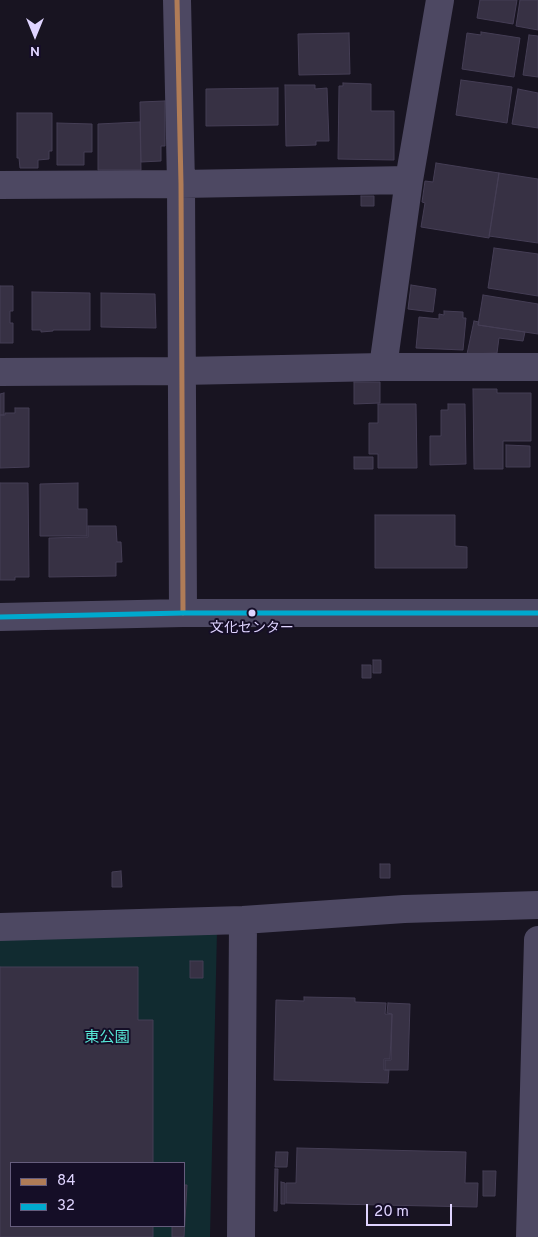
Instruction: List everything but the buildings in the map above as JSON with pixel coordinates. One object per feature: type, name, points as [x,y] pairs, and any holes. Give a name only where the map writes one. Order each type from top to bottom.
[{"type":"street","points":[[177,0],[181,184],[183,613]]},
{"type":"street","points":[[383,367],[410,180],[440,0]]},
{"type":"street","points":[[0,185],[410,180]]},
{"type":"street","points":[[0,372],[538,367]]},
{"type":"street","points":[[0,617],[183,613],[538,612]]},
{"type":"street","points":[[0,927],[243,920],[404,909],[538,905]]},
{"type":"street","points":[[241,1237],[243,920]]},
{"type":"street","points":[[530,1237],[538,940]]},
{"type":"green space","name":"東公園","points":[[0,931],[217,931],[210,1237],[0,1237]]},
{"type":"transit line","name":"84","points":[[177,0],[181,184],[183,613]]},
{"type":"transit line","name":"32","points":[[0,617],[183,613],[538,613]]},
{"type":"place","name":"文化センター","points":[[252,613]]}]
